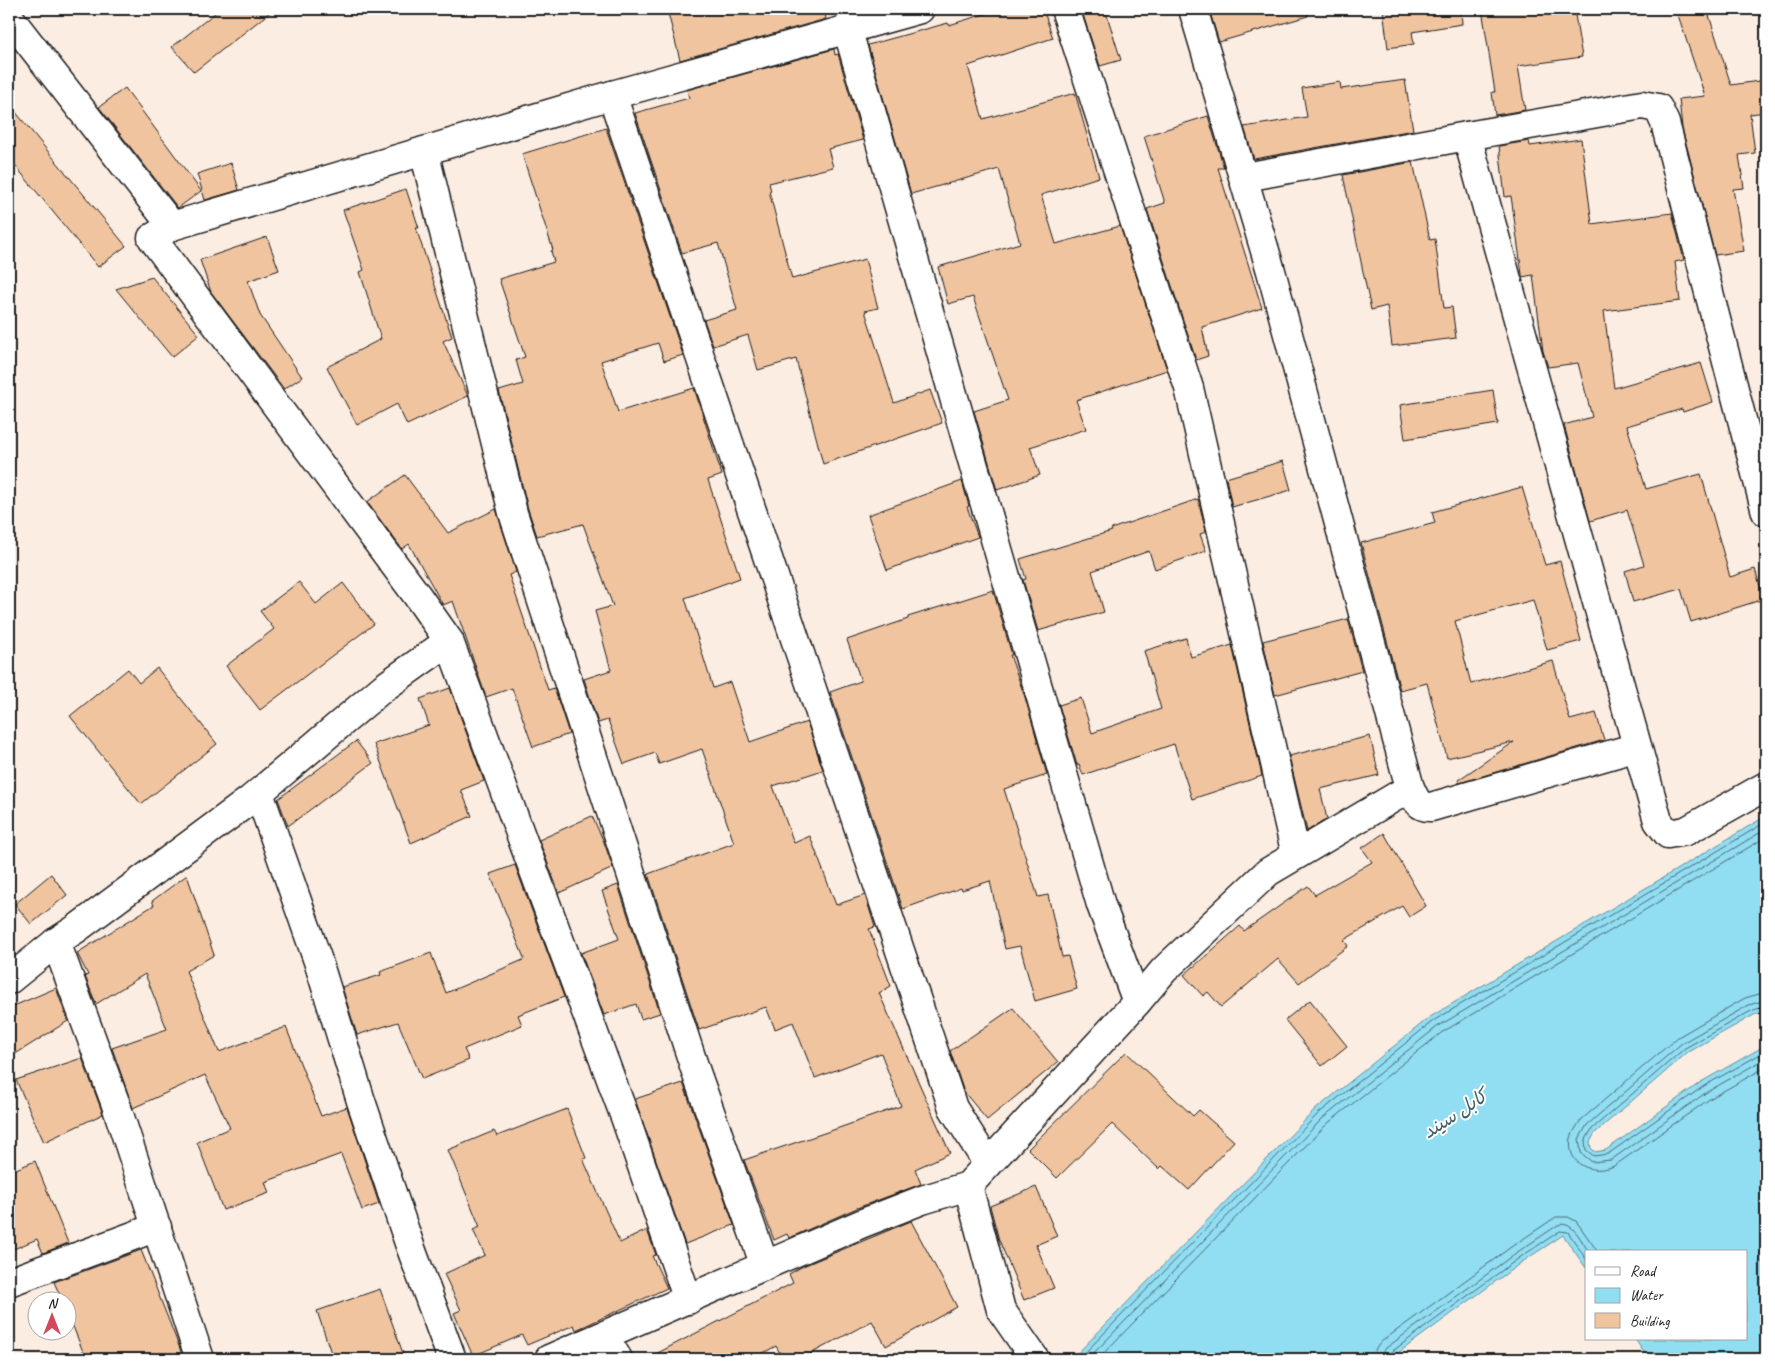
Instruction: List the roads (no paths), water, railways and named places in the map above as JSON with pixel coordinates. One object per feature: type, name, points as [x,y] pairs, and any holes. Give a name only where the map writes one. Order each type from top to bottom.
[{"type":"street","points":[[688,1300],[626,1120],[449,641],[152,238],[172,226],[612,95],[920,9]]},
{"type":"street","points":[[1065,9],[1188,388],[1296,855]]},
{"type":"street","points":[[1193,9],[1245,177],[1340,522],[1410,788],[1417,803],[1424,807],[1431,807],[1637,747]]},
{"type":"street","points":[[9,17],[172,226]]},
{"type":"street","points":[[847,28],[1101,905],[1137,1002]]},
{"type":"street","points":[[612,95],[953,1108],[988,1164]]},
{"type":"street","points":[[1245,177],[1642,105],[1658,108],[1665,123],[1766,512]]},
{"type":"street","points":[[1467,136],[1658,821],[1668,834],[1686,831],[1766,786]]},
{"type":"street","points":[[424,151],[512,513],[697,1076],[765,1266]]},
{"type":"street","points":[[9,980],[56,942],[259,793],[383,688],[449,641]]},
{"type":"street","points":[[549,1359],[863,1223],[922,1200],[968,1186],[1137,1002],[1164,970],[1268,872],[1410,788]]},
{"type":"street","points":[[259,793],[318,961],[409,1244],[452,1359]]},
{"type":"street","points":[[56,942],[115,1102],[200,1359]]},
{"type":"street","points":[[968,1186],[1001,1310],[1035,1359]]},
{"type":"street","points":[[9,1282],[157,1227]]},
{"type":"street","points":[[604,1336],[618,1359]]},
{"type":"water","name":"کابل سيند","points":[[1766,816],[1766,1010],[1688,1052],[1595,1133],[1590,1142],[1591,1148],[1595,1152],[1606,1150],[1701,1082],[1766,1045],[1766,1359],[1648,1359],[1636,1340],[1748,1340],[1748,1250],[1585,1250],[1585,1267],[1563,1235],[1522,1262],[1390,1359],[1072,1359],[1315,1110],[1430,1017]]}]
